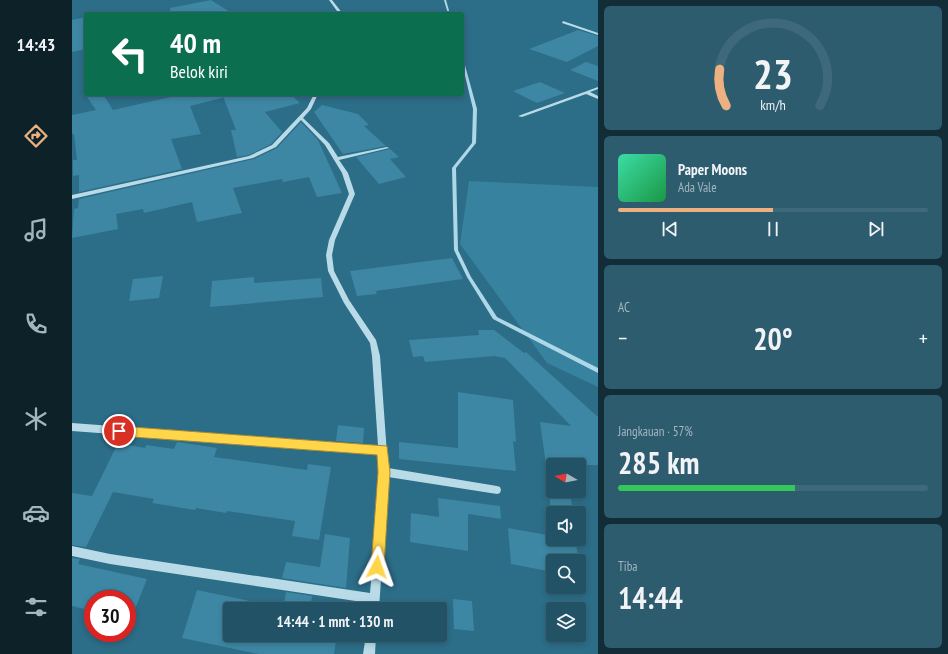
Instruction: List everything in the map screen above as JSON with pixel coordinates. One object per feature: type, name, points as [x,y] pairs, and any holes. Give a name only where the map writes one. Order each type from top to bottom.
[{"type":"street","points":[[330,0],[339,12]]},
{"type":"street","points":[[563,22],[598,34]]},
{"type":"street","points":[[520,116],[598,88]]},
{"type":"street","points":[[586,92],[598,98]]},
{"type":"street","points":[[72,197],[250,157],[274,146],[309,109],[315,96]]},
{"type":"street","points":[[301,118],[320,137],[338,159],[345,173],[352,194],[332,240],[329,254],[331,271],[346,301],[373,342],[379,394],[384,472],[374,602]]},
{"type":"street","points":[[338,159],[386,148]]},
{"type":"street","points":[[72,427],[383,450]]},
{"type":"street","points":[[384,472],[497,490]]},
{"type":"street","points":[[72,551],[110,559],[362,602]]},
{"type":"street","points":[[369,654],[370,642]]},
{"type":"shaded area","points":[[469,181],[598,187],[598,387],[547,363],[460,244]]},
{"type":"building","points":[[211,0],[230,12],[171,12],[170,8]]},
{"type":"building","points":[[84,17],[84,49],[72,52],[72,20]]},
{"type":"building","points":[[578,30],[598,36],[598,46],[567,62],[529,49]]},
{"type":"building","points":[[586,62],[598,66],[598,81],[570,70]]},
{"type":"building","points":[[540,82],[565,93],[537,103],[513,91]]},
{"type":"building","points":[[86,96],[104,96],[113,110],[175,96],[222,96],[222,98],[190,106],[201,134],[171,139],[182,169],[79,192],[79,175],[73,176],[73,160],[77,160],[74,134],[72,134],[72,115],[96,110]]},
{"type":"building","points":[[223,96],[292,96],[300,103],[265,112],[282,132],[271,144],[249,155],[237,157],[231,130],[236,130]]},
{"type":"building","points":[[322,105],[358,114],[369,125],[364,126],[386,146],[343,154],[314,112]]},
{"type":"building","points":[[301,122],[318,140],[342,193],[317,197],[309,177],[283,182],[282,179],[233,188],[242,213],[197,222],[192,202],[144,213],[143,209],[116,214],[118,229],[72,238],[74,209],[78,208],[79,199],[254,159],[277,148]]},
{"type":"building","points":[[390,149],[399,157],[390,159],[406,177],[379,184],[356,157]]},
{"type":"building","points":[[452,258],[463,279],[376,291],[377,294],[357,296],[350,271]]},
{"type":"building","points":[[163,276],[159,298],[129,301],[133,279]]},
{"type":"building","points":[[254,277],[254,283],[321,278],[323,297],[210,307],[212,281]]},
{"type":"building","points":[[478,330],[494,330],[524,353],[526,352],[598,417],[598,465],[586,465],[586,458],[546,458],[546,465],[540,422],[571,426],[505,358],[494,356],[425,362],[423,356],[413,357],[409,340],[479,335]]},
{"type":"building","points":[[458,392],[513,400],[516,442],[513,441],[516,471],[399,459],[399,442],[458,448]]},
{"type":"building","points":[[338,425],[364,428],[363,443],[336,441]]},
{"type":"building","points":[[177,442],[217,448],[214,457],[307,470],[308,464],[331,467],[319,540],[292,536],[295,521],[227,511],[226,513],[196,508],[195,510],[152,503],[154,499],[113,492],[86,547],[72,545],[72,493],[92,496],[118,443],[145,448],[146,445],[174,449]]},
{"type":"building","points":[[438,498],[500,506],[501,519],[468,514],[468,551],[410,542],[411,513],[439,517]]},
{"type":"building","points":[[550,498],[571,498],[572,506],[550,506]]},
{"type":"building","points":[[508,528],[546,535],[546,546],[576,546],[578,554],[546,554],[546,571],[511,564]]},
{"type":"building","points":[[325,534],[350,538],[346,588],[282,578],[286,562],[320,567]]},
{"type":"building","points":[[72,558],[80,559],[78,564],[147,579],[136,607],[136,590],[84,590],[84,609],[72,606]]},
{"type":"building","points":[[197,590],[255,602],[223,602],[223,642],[336,642],[334,654],[259,654],[182,638]]},
{"type":"building","points":[[286,592],[312,596],[311,602],[284,602]]},
{"type":"building","points":[[453,599],[472,601],[474,631],[454,629]]},
{"type":"waterway","points":[[445,0],[448,12]]},
{"type":"waterway","points":[[464,66],[475,109],[474,143],[454,168],[456,250],[469,277],[495,318],[598,371]]},
{"type":"route","points":[[119,431],[383,450],[384,472],[377,567]]}]
